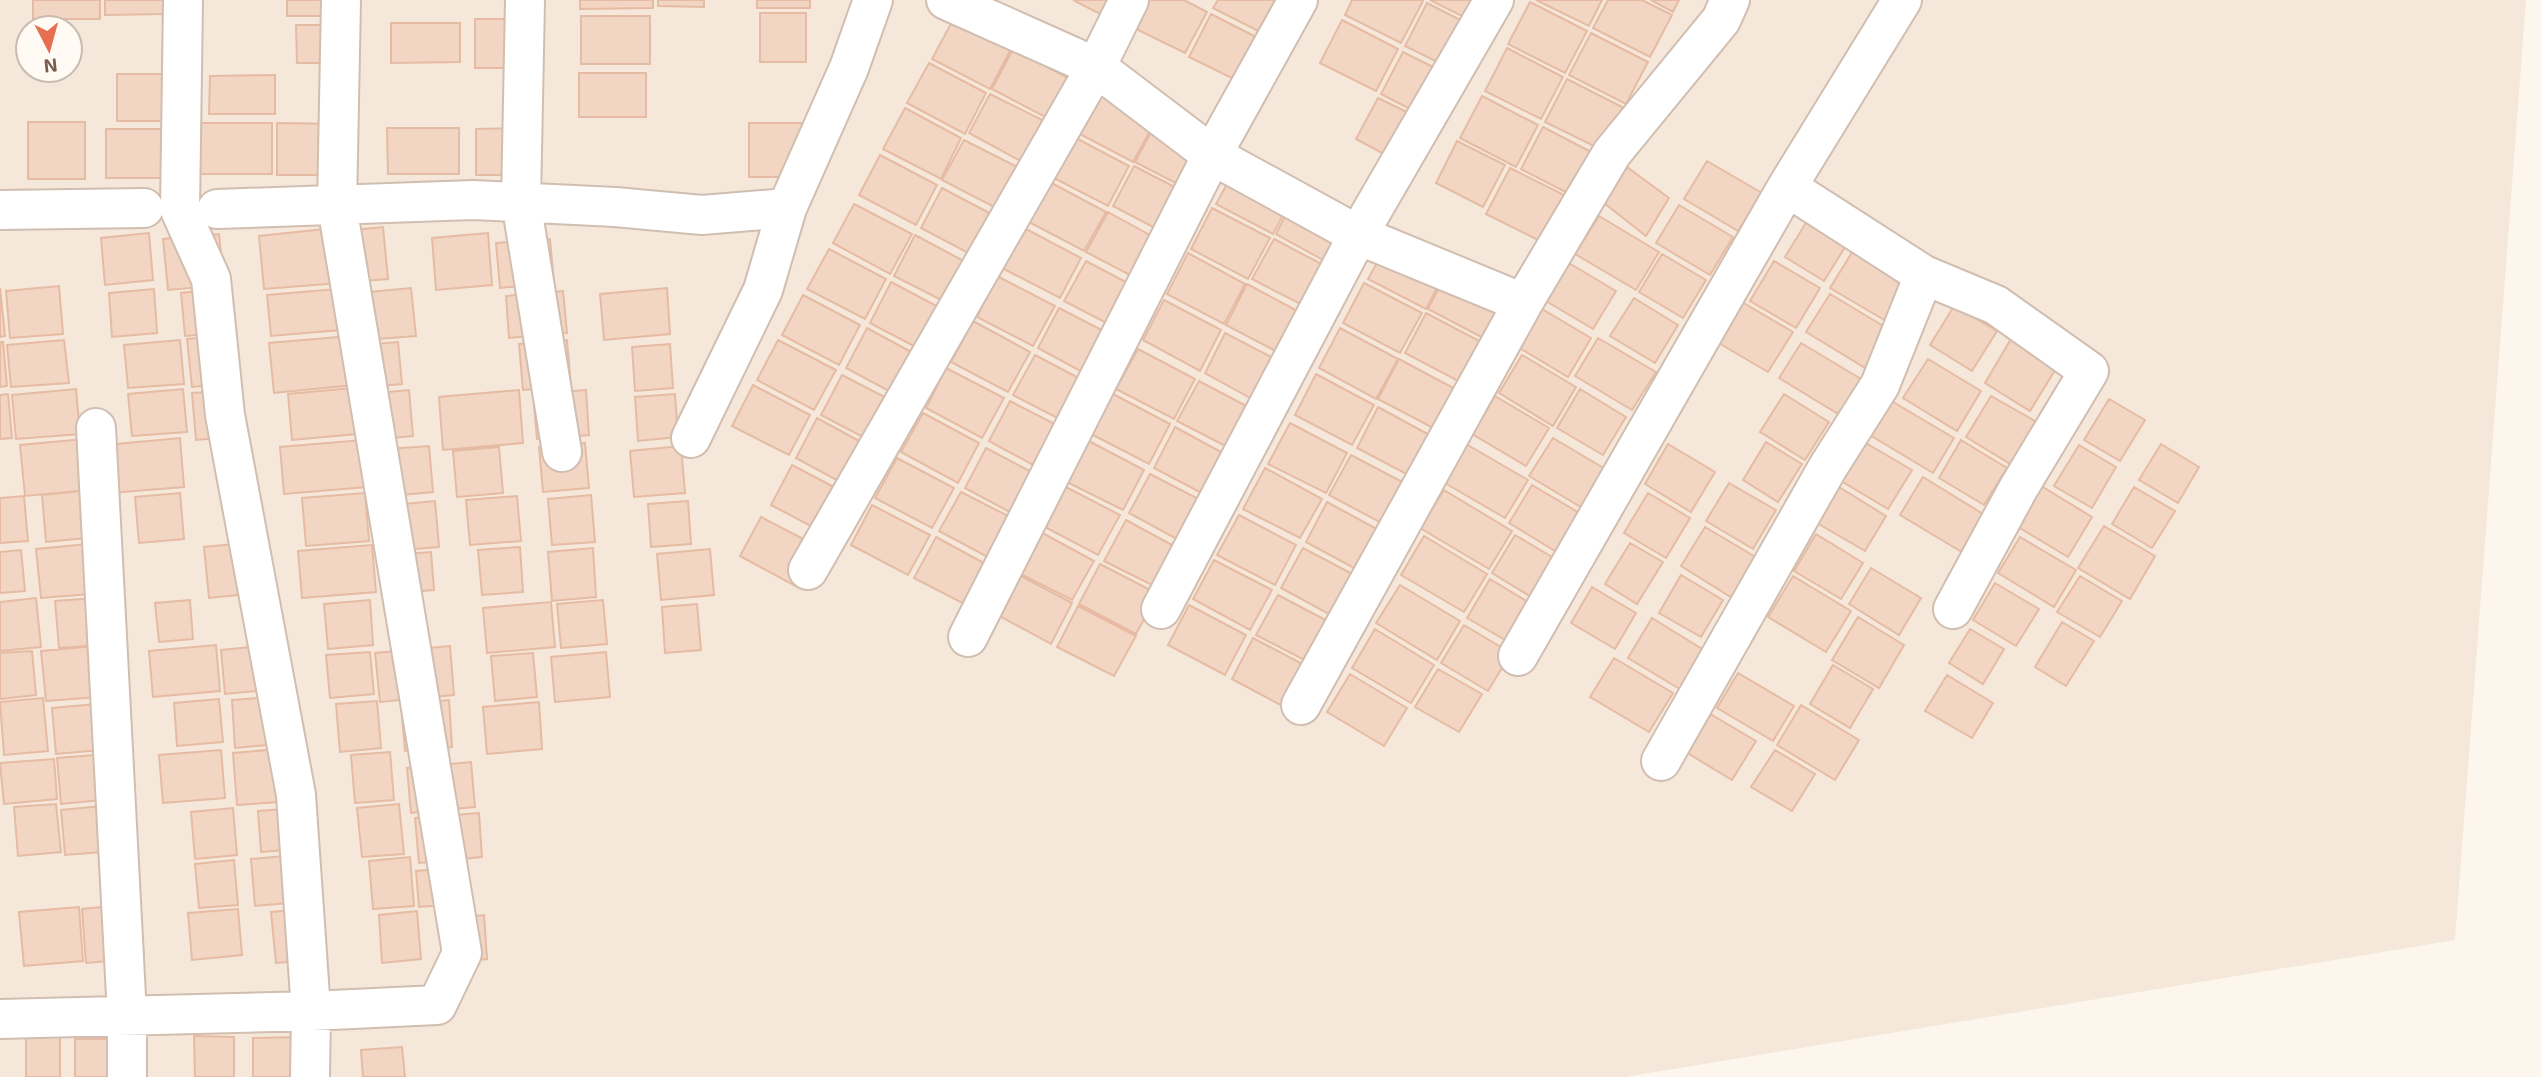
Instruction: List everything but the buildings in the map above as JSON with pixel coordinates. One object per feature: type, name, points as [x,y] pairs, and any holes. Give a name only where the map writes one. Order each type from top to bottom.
[{"type":"street","points":[[183,0],[180,210],[211,279],[225,415],[296,795],[311,1011],[310,1077]]},
{"type":"street","points":[[0,1019],[437,1005],[462,953],[337,206],[341,0]]},
{"type":"street","points":[[525,0],[521,202],[562,452]]},
{"type":"street","points":[[691,438],[763,290],[788,208],[849,68],[874,0]]},
{"type":"street","points":[[946,0],[1096,67],[1212,155],[1359,235],[1523,303]]},
{"type":"street","points":[[808,570],[1096,67],[1129,0]]},
{"type":"street","points":[[968,637],[1212,155],[1298,0]]},
{"type":"street","points":[[1161,609],[1359,235],[1494,0]]},
{"type":"street","points":[[1301,705],[1523,303],[1612,153],[1721,20],[1730,0]]},
{"type":"street","points":[[1518,656],[1787,187],[1902,0]]},
{"type":"street","points":[[1787,187],[1924,275],[1996,305],[2089,371],[2018,489],[1953,610]]},
{"type":"street","points":[[217,209],[473,200],[615,207],[702,215],[788,208]]},
{"type":"street","points":[[0,210],[144,208]]},
{"type":"street","points":[[1661,761],[1828,467],[1880,385],[1924,275]]},
{"type":"street","points":[[96,428],[127,1015],[127,1077]]},
{"type":"shaded area","points":[[0,0],[2526,0],[2455,940],[1625,1077],[0,1077]]}]
